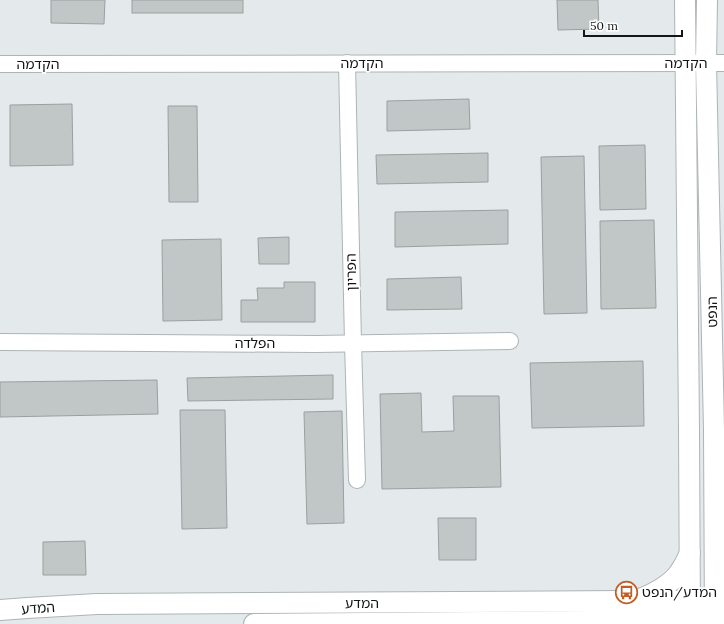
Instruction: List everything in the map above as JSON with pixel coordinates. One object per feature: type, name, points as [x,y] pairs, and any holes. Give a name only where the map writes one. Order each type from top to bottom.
[{"type":"street","name":"הנפט","points":[[685,0],[690,615]]},
{"type":"street","name":"הנפט","points":[[707,0],[715,63],[714,430],[718,613]]},
{"type":"street","name":"הפריון","points":[[347,63],[357,480]]},
{"type":"street","name":"הקדמה","points":[[0,64],[715,63]]},
{"type":"street","name":"הפלדה","points":[[0,342],[510,342]]},
{"type":"street","points":[[635,601],[652,594],[671,582],[679,574],[690,553]]},
{"type":"street","name":"המדע","points":[[0,610],[97,604],[635,601],[690,615]]},
{"type":"street","name":"המדע","points":[[254,624],[650,622],[690,615],[718,613]]},
{"type":"building","points":[[51,0],[105,0],[104,24],[51,23]]},
{"type":"building","points":[[132,0],[243,0],[243,13],[132,13]]},
{"type":"building","points":[[557,0],[598,0],[599,29],[558,30]]},
{"type":"building","points":[[469,99],[470,129],[387,131],[387,101]]},
{"type":"building","points":[[72,104],[73,165],[10,166],[10,105]]},
{"type":"building","points":[[168,106],[197,106],[198,202],[169,202]]},
{"type":"building","points":[[645,145],[646,209],[600,210],[599,146]]},
{"type":"building","points":[[488,153],[488,182],[377,184],[376,155]]},
{"type":"building","points":[[584,156],[587,313],[544,314],[541,157]]},
{"type":"building","points":[[508,210],[508,244],[395,247],[395,212]]},
{"type":"building","points":[[654,220],[656,308],[601,309],[600,221]]},
{"type":"building","points":[[289,237],[289,264],[259,264],[258,238]]},
{"type":"building","points":[[221,239],[222,320],[163,321],[162,240]]},
{"type":"building","points":[[461,277],[462,309],[387,310],[387,279]]},
{"type":"building","points":[[284,282],[315,282],[315,322],[241,322],[241,300],[258,300],[257,288],[284,288]]},
{"type":"building","points":[[643,361],[644,426],[532,428],[530,363]]},
{"type":"building","points":[[333,375],[333,399],[188,401],[187,378]]},
{"type":"building","points":[[157,380],[158,414],[0,417],[0,382]]},
{"type":"building","points":[[421,393],[422,432],[454,431],[453,396],[499,396],[501,487],[382,489],[380,394]]},
{"type":"building","points":[[180,410],[225,410],[227,528],[182,529]]},
{"type":"building","points":[[342,411],[344,523],[307,524],[304,412]]},
{"type":"building","points":[[438,518],[476,518],[476,560],[439,560]]},
{"type":"building","points":[[85,541],[86,575],[43,575],[43,542]]},
{"type":"place","name":"המדע/הנפט","points":[[626,592]]}]
